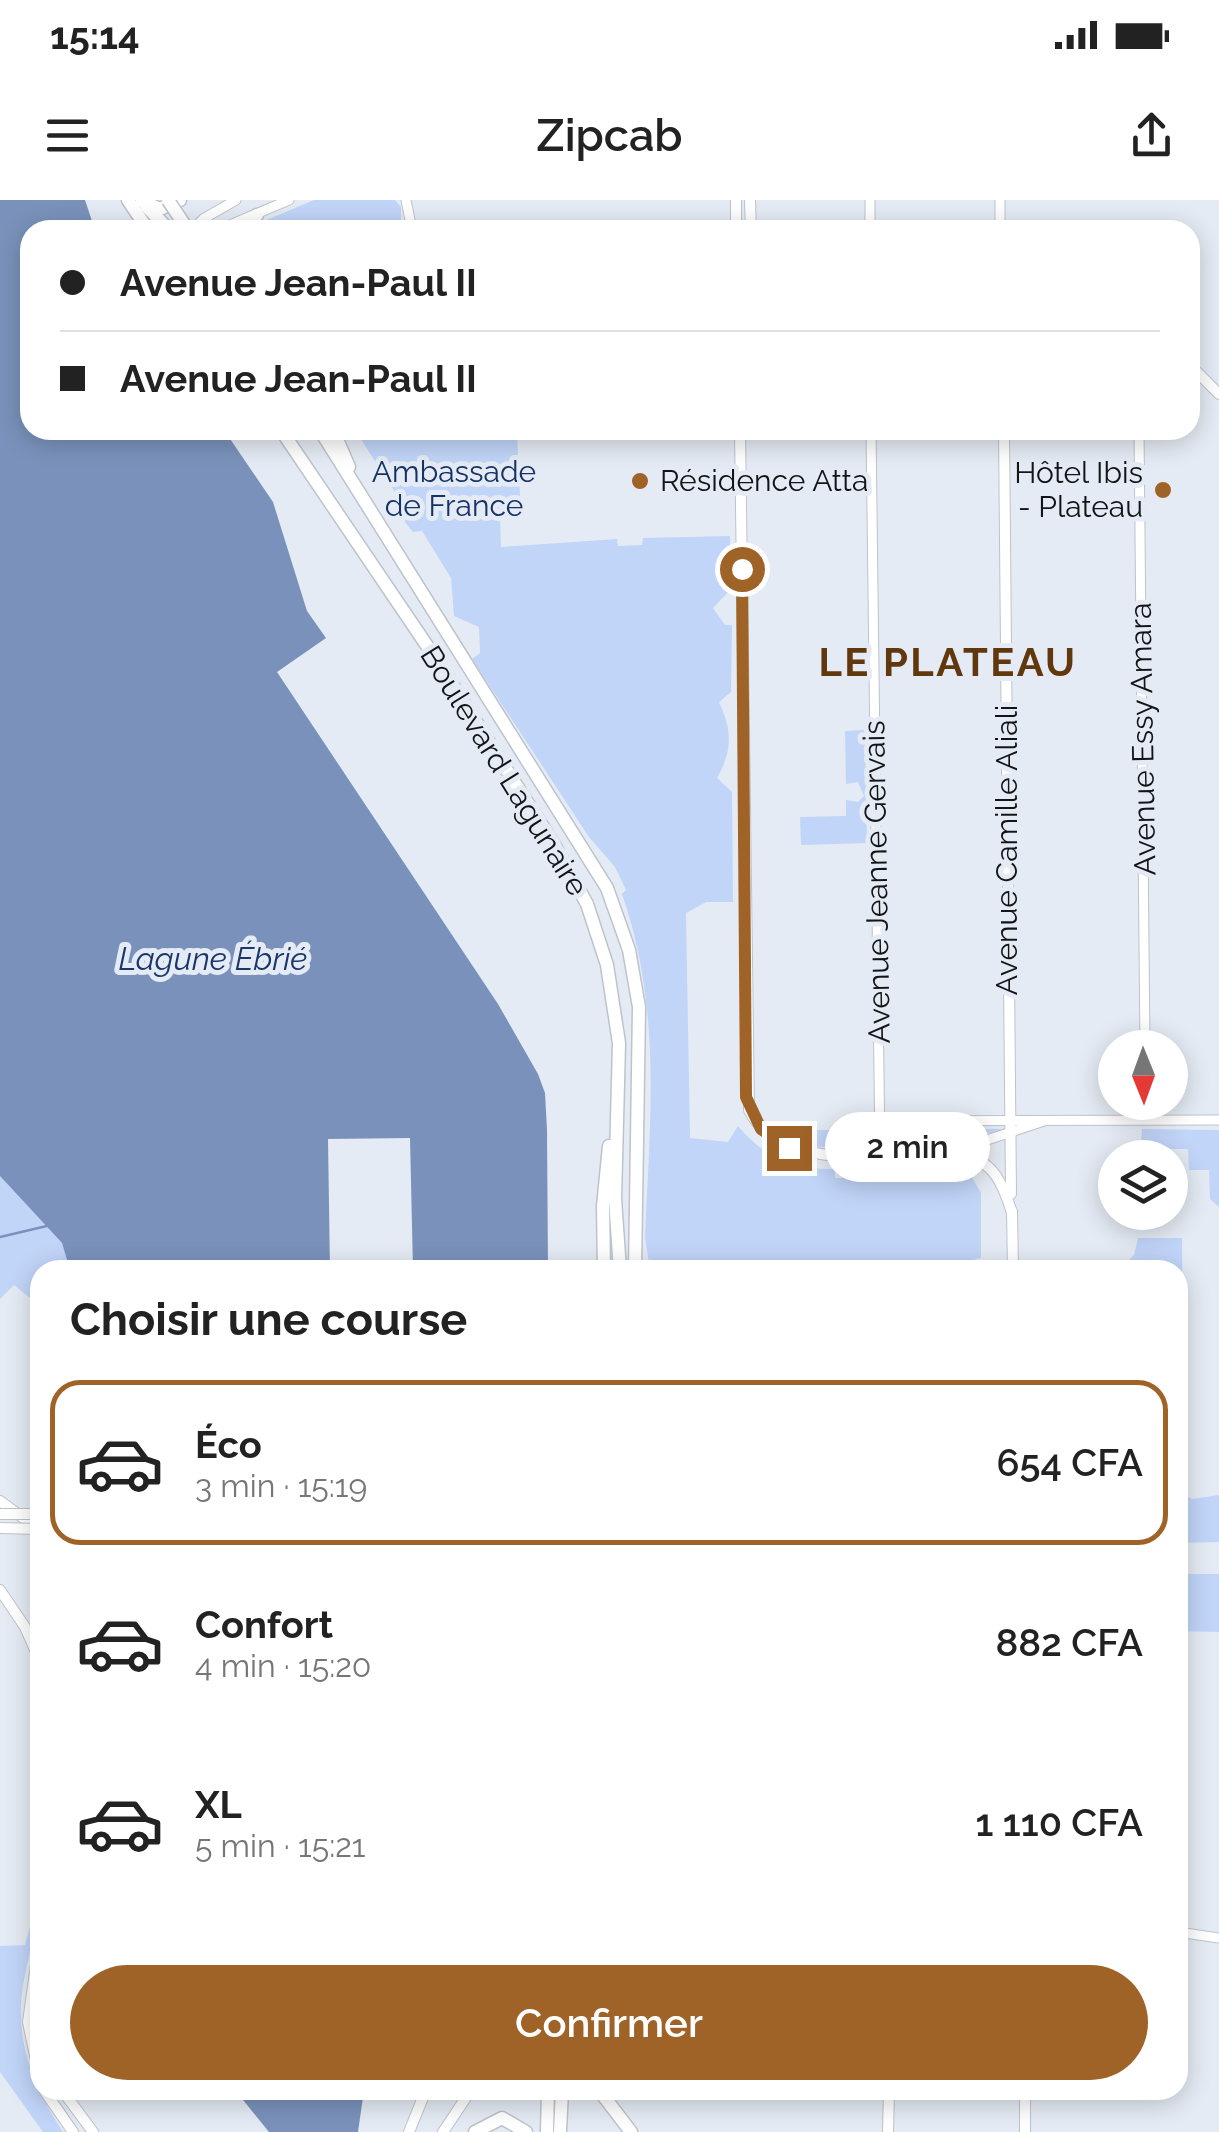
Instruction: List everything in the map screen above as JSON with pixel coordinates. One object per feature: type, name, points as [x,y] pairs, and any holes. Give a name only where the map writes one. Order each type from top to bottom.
[{"type":"highway","points":[[142,200],[160,209],[180,200]]},
{"type":"highway","points":[[142,200],[159,220]]},
{"type":"highway","points":[[168,200],[183,220]]},
{"type":"highway","points":[[251,220],[257,215]]},
{"type":"highway","name":"Boulevard Lagunaire","points":[[288,440],[436,658],[556,846],[586,904],[615,1006],[619,1043],[615,1124],[620,1260]]},
{"type":"highway","name":"Boulevard Lagunaire","points":[[327,440],[607,888],[628,950],[639,1007],[635,1260]]},
{"type":"highway","points":[[338,440],[352,479]]},
{"type":"highway","points":[[604,1260],[602,1206],[615,1124]]},
{"type":"highway","points":[[547,2132],[548,2100]]},
{"type":"highway","points":[[560,2132],[562,2100]]},
{"type":"highway","points":[[606,2100],[630,2131]]},
{"type":"highway","points":[[475,2132],[502,2118],[526,2132]]},
{"type":"main road","points":[[1200,375],[1219,394]]},
{"type":"main road","points":[[740,440],[746,1097],[761,1129],[789,1148],[810,1154],[949,1152],[974,1156],[992,1167],[1004,1185],[1012,1213]]},
{"type":"main road","name":"Avenue Camille Aliali","points":[[1004,440],[1013,1260]]},
{"type":"main road","points":[[939,1122],[950,1134],[949,1152]]},
{"type":"main road","points":[[0,1501],[30,1523]]},
{"type":"main road","points":[[0,1514],[30,1514]]},
{"type":"main road","points":[[0,1531],[30,1530]]},
{"type":"main road","points":[[0,1590],[30,1637]]},
{"type":"main road","points":[[51,2100],[72,2132]]},
{"type":"main road","points":[[69,2100],[92,2132]]},
{"type":"main road","points":[[409,2132],[422,2100]]},
{"type":"main road","points":[[443,2132],[464,2100]]},
{"type":"main road","points":[[888,2100],[888,2132]]},
{"type":"main road","points":[[1025,2100],[1025,2132]]},
{"type":"street","points":[[202,220],[236,200]]},
{"type":"street","points":[[244,220],[289,200]]},
{"type":"street","name":"Avenue Jeanne Gervais","points":[[871,440],[880,1154]]},
{"type":"street","name":"Avenue Essy Amara","points":[[1138,440],[1145,1030]]},
{"type":"street","points":[[949,1152],[1046,1120]]},
{"type":"street","points":[[878,1121],[1098,1120]]},
{"type":"street","points":[[1188,1120],[1219,1120]]},
{"type":"street","points":[[1188,1933],[1219,1938]]},
{"type":"green space","points":[[314,200],[395,200],[401,207],[401,220],[266,220]]},
{"type":"green space","name":"Ambassade de France","points":[[361,440],[517,440],[521,514],[500,515],[501,547],[617,539],[618,546],[642,545],[643,538],[730,536],[730,590],[713,608],[725,625],[732,625],[731,692],[719,702],[728,731],[728,749],[717,778],[732,792],[733,902],[706,902],[686,913],[690,1138],[728,1142],[738,1126],[769,1154],[806,1167],[835,1169],[835,1178],[859,1178],[859,1169],[969,1172],[981,1193],[981,1258],[648,1260],[645,1237],[650,1106],[648,1022],[635,937],[622,894],[626,890],[615,867],[589,837],[472,659],[480,653],[479,627],[454,616],[451,578],[422,531],[413,532],[405,522],[407,511]]},
{"type":"green space","points":[[865,730],[867,843],[801,845],[800,817],[846,816],[846,800],[858,802],[864,796],[858,782],[846,784],[845,731]]},
{"type":"green space","points":[[890,1128],[1002,1129],[954,1144],[890,1146]]},
{"type":"green space","points":[[1142,1129],[1219,1130],[1219,1207],[1210,1199],[1209,1170],[1189,1170],[1188,1140],[1141,1140]]},
{"type":"green space","points":[[790,1130],[867,1130],[868,1146],[810,1147],[787,1141]]},
{"type":"green space","points":[[0,1176],[62,1243],[67,1260],[30,1260],[30,1298],[14,1285],[0,1299]]},
{"type":"green space","points":[[1138,1238],[1182,1238],[1182,1260],[1129,1260]]},
{"type":"green space","points":[[1219,1495],[1219,1542],[1188,1543],[1188,1496]]},
{"type":"green space","points":[[1188,1574],[1219,1574],[1219,1632],[1188,1631]]},
{"type":"green space","points":[[30,1926],[21,2021],[30,2066],[30,2100],[44,2100],[63,2132],[43,2132],[0,2072],[0,1946],[25,1945]]},
{"type":"water","name":"Lagune Ébrié","points":[[0,200],[85,200],[92,220],[20,220],[20,440],[231,440],[273,502],[307,611],[326,638],[277,672],[498,1004],[538,1074],[545,1093],[547,1130],[548,1260],[413,1260],[410,1138],[328,1139],[330,1260],[67,1260],[62,1243],[0,1176]]},
{"type":"water","points":[[243,2100],[363,2100],[358,2132],[269,2132]]},
{"type":"waterway","points":[[0,1237],[51,1225]]},
{"type":"place","name":"Résidence Atta","points":[[640,481]]},
{"type":"place","name":"Hôtel Ibis - Plateau","points":[[1163,490]]},
{"type":"district","name":"LE PLATEAU","points":[[948,662]]},
{"type":"route","points":[[742,569],[746,1097],[761,1129],[789,1148]]}]
